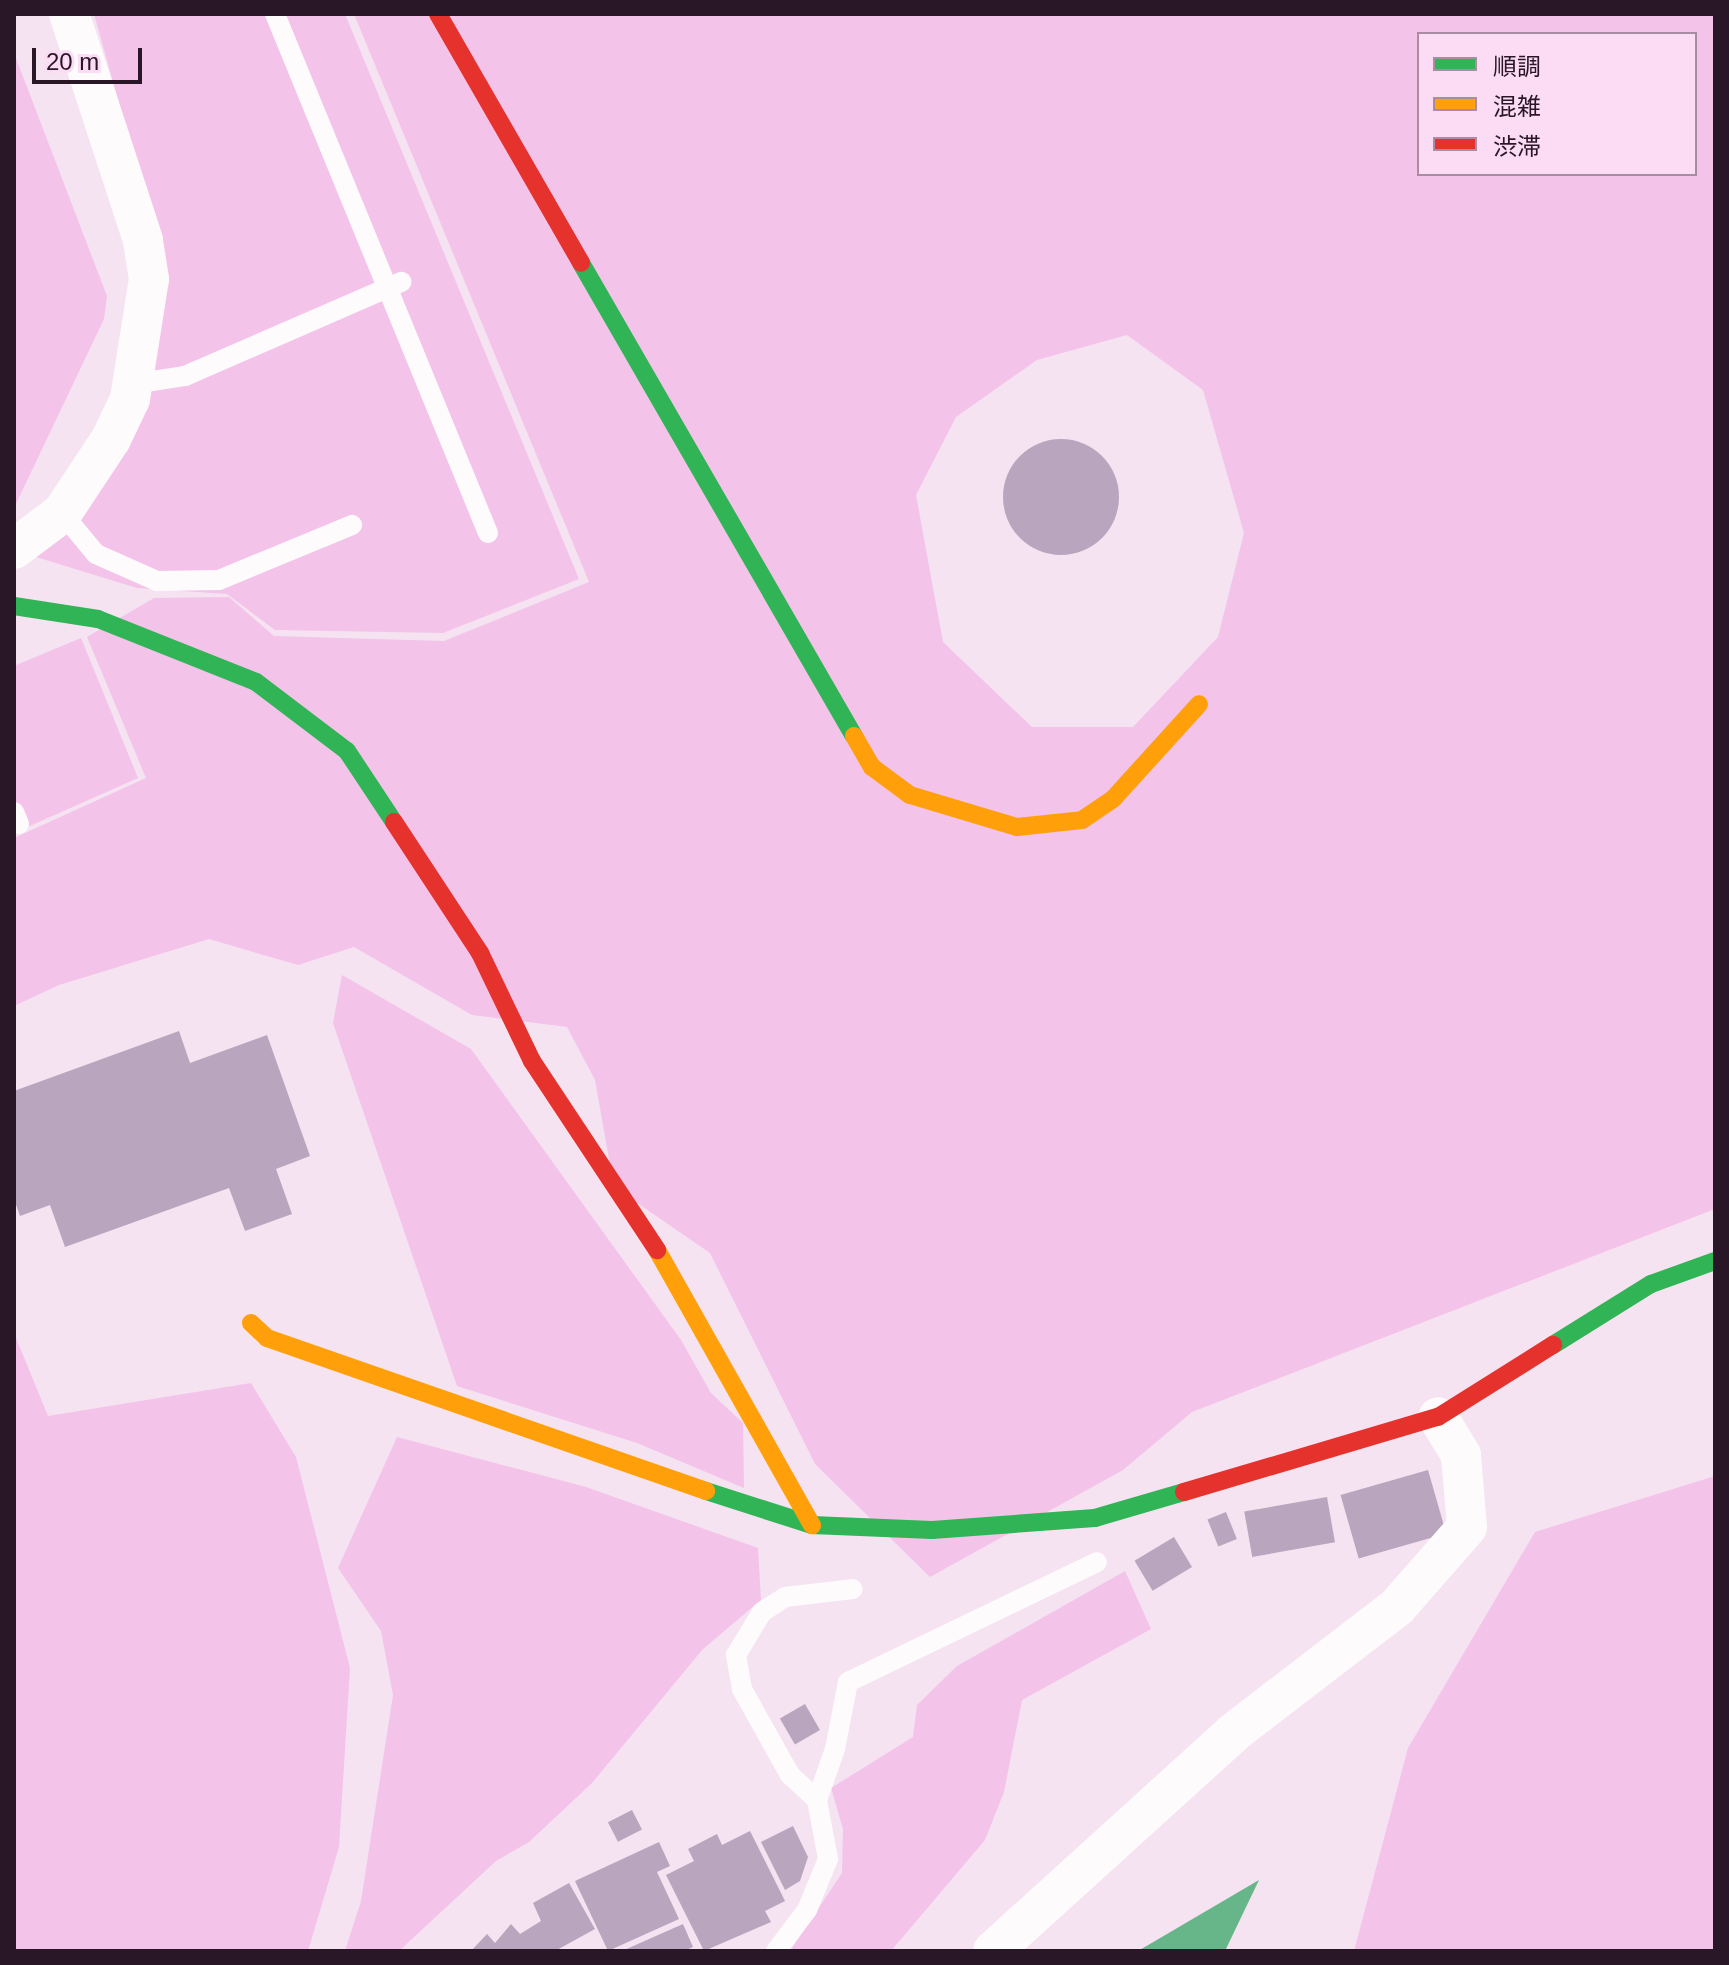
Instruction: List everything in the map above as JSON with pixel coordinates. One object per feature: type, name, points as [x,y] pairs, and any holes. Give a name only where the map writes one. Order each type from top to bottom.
[{"type":"street","points":[[14,549],[62,513],[111,439],[133,384],[149,279],[143,240],[69,14]]},
{"type":"street","points":[[438,14],[872,767],[910,795],[964,816],[1017,827],[1082,820],[1113,799],[1199,704]]},
{"type":"street","points":[[14,606],[98,619],[201,656],[256,682],[347,751],[480,953],[532,1061],[677,1280],[812,1525]]},
{"type":"street","points":[[251,1323],[281,1344],[812,1525],[932,1530],[1095,1518],[1438,1417],[1651,1284],[1715,1261]]},
{"type":"street","points":[[993,1951],[1233,1733],[1397,1607],[1467,1527],[1461,1455],[1438,1417]]},
{"type":"lane","points":[[275,14],[393,286],[488,533]]},
{"type":"lane","points":[[133,384],[185,376],[393,286]]},
{"type":"lane","points":[[62,513],[96,554],[157,581],[219,580],[352,525]]},
{"type":"lane","points":[[776,1951],[807,1910],[828,1859],[817,1800],[835,1749],[848,1682],[1097,1562]]},
{"type":"lane","points":[[817,1800],[783,1763],[742,1689],[736,1655],[762,1612],[785,1597],[853,1589]]},
{"type":"shaded area","points":[[94,14],[345,14],[579,579],[443,633],[275,630],[227,594],[137,588],[36,557],[136,419],[127,132]]},
{"type":"shaded area","points":[[354,14],[1715,14],[1715,1209],[1192,1412],[1123,1470],[930,1577],[815,1464],[710,1253],[614,1187],[595,1080],[567,1027],[472,1015],[354,947],[298,965],[209,939],[59,985],[14,1006],[14,838],[146,778],[87,637],[154,598],[229,597],[274,636],[444,641],[589,582]],"holes":[[[1127,335],[1203,390],[1244,533],[1218,637],[1133,727],[1032,727],[943,642],[916,495],[956,417],[1037,360]]]},
{"type":"shaded area","points":[[14,53],[107,296],[104,319],[14,508]]},
{"type":"shaded area","points":[[81,638],[138,778],[14,833],[14,666]]},
{"type":"shaded area","points":[[342,975],[471,1049],[681,1340],[711,1393],[743,1423],[744,1488],[637,1443],[457,1386],[333,1023]]},
{"type":"shaded area","points":[[14,1333],[48,1416],[251,1383],[296,1457],[350,1668],[339,1847],[308,1951],[14,1951]]},
{"type":"shaded area","points":[[397,1437],[586,1487],[758,1548],[761,1600],[703,1649],[592,1783],[529,1842],[496,1861],[399,1951],[345,1951],[361,1901],[393,1695],[381,1631],[338,1568]]},
{"type":"shaded area","points":[[1715,1476],[1715,1951],[1354,1951],[1408,1748],[1535,1532]]},
{"type":"shaded area","points":[[1125,1571],[1151,1629],[1022,1700],[1004,1792],[985,1840],[891,1951],[790,1951],[842,1873],[843,1829],[831,1788],[913,1737],[917,1705],[957,1666]]},
{"type":"shaded area","points":[[1259,1880],[1225,1951],[1138,1951]]},
{"type":"building","points":[[1061,439],[1083,443],[1102,456],[1115,475],[1119,497],[1115,519],[1102,538],[1083,551],[1061,555],[1039,551],[1020,538],[1007,519],[1003,497],[1007,475],[1020,456],[1039,443]]},
{"type":"building","points":[[179,1031],[190,1063],[267,1035],[310,1156],[276,1169],[292,1214],[245,1231],[229,1188],[65,1247],[50,1205],[20,1216],[14,1199],[14,1091]]},
{"type":"building","points":[[1428,1470],[1446,1533],[1359,1559],[1341,1495]]},
{"type":"building","points":[[1327,1497],[1335,1542],[1252,1557],[1244,1512]]},
{"type":"building","points":[[1226,1512],[1237,1539],[1218,1546],[1207,1519]]},
{"type":"building","points":[[1174,1537],[1192,1567],[1153,1591],[1135,1561]]},
{"type":"building","points":[[805,1704],[820,1730],[795,1744],[780,1718]]},
{"type":"building","points":[[632,1810],[642,1830],[618,1842],[608,1822]]},
{"type":"building","points":[[793,1826],[808,1857],[800,1881],[785,1890],[761,1842]]},
{"type":"building","points":[[750,1831],[785,1901],[765,1911],[771,1922],[704,1951],[666,1875],[694,1861],[688,1849],[717,1834],[722,1845]]},
{"type":"building","points":[[659,1842],[670,1866],[657,1872],[679,1919],[608,1951],[575,1881]]},
{"type":"building","points":[[569,1883],[595,1929],[555,1951],[471,1951],[487,1934],[495,1943],[511,1924],[520,1934],[541,1921],[533,1903]]},
{"type":"building","points":[[683,1924],[693,1947],[684,1951],[622,1951]]},
{"type":"traffic: fast","points":[[581,263],[854,736]]},
{"type":"traffic: fast","points":[[14,606],[98,619],[256,682],[347,751],[394,822]]},
{"type":"traffic: fast","points":[[1553,1345],[1651,1284],[1715,1261]]},
{"type":"traffic: fast","points":[[706,1491],[812,1525],[932,1530],[1095,1518],[1184,1492]]},
{"type":"traffic: slow","points":[[854,736],[872,767],[910,795],[1017,827],[1082,820],[1113,799],[1199,704]]},
{"type":"traffic: slow","points":[[657,1250],[812,1525]]},
{"type":"traffic: slow","points":[[251,1323],[267,1338],[706,1491]]},
{"type":"traffic: jam","points":[[438,14],[581,263]]},
{"type":"traffic: jam","points":[[394,822],[480,953],[532,1061],[657,1250]]},
{"type":"traffic: jam","points":[[1184,1492],[1438,1417],[1553,1345]]}]
